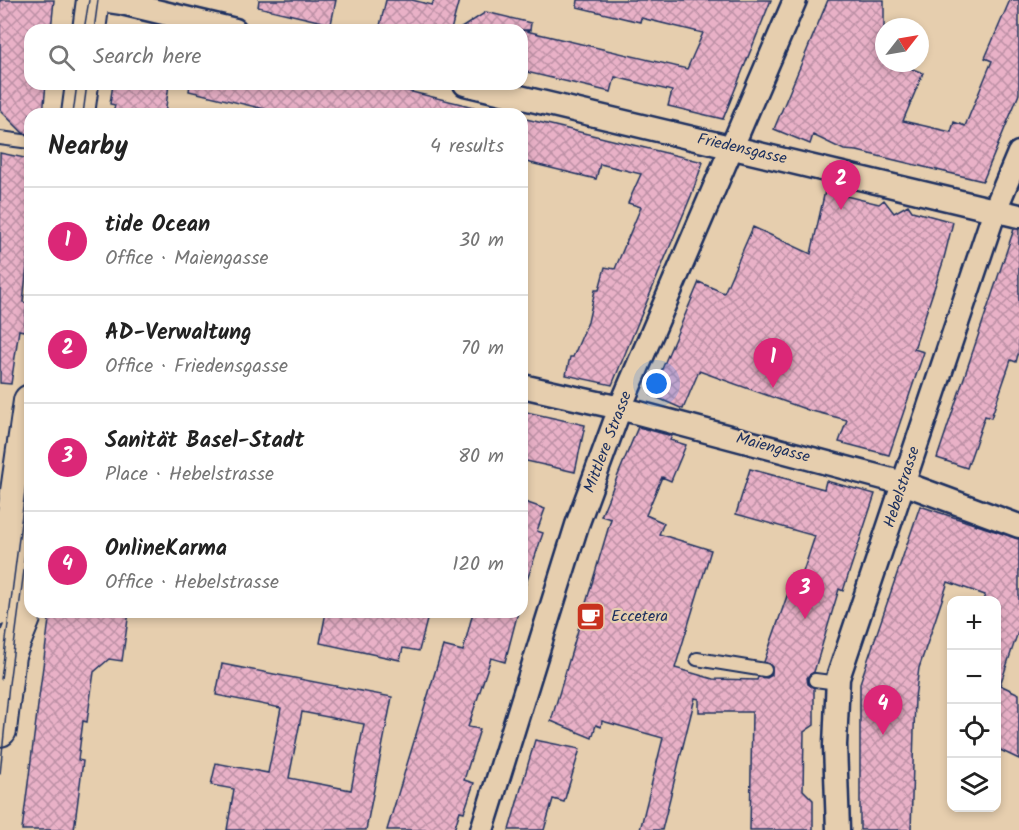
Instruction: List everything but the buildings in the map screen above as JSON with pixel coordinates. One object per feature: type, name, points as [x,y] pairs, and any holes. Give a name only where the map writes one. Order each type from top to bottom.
[{"type":"main road","points":[[90,24],[93,0]]},
{"type":"main road","points":[[79,108],[81,90]]},
{"type":"main road","points":[[0,609],[24,443]]},
{"type":"main road","points":[[0,616],[4,654],[0,730]]},
{"type":"main road","points":[[4,654],[24,618]]},
{"type":"street","points":[[102,0],[210,24]]},
{"type":"street","name":"Mittlere Strasse","points":[[482,830],[577,525],[620,408],[734,147],[795,0]]},
{"type":"street","name":"Friedensgasse","points":[[491,90],[1019,216]]},
{"type":"street","name":"Hebelstrasse","points":[[838,830],[835,745],[838,683],[995,210],[1019,153]]},
{"type":"street","name":"Maiengasse","points":[[528,387],[620,408],[903,483],[1019,526]]},
{"type":"lane","points":[[0,138],[24,141]]},
{"type":"lane","points":[[697,659],[765,670]]},
{"type":"lane","points":[[814,680],[838,683]]},
{"type":"tram line","points":[[85,24],[89,0]]},
{"type":"tram line","points":[[95,24],[98,0]]},
{"type":"tram line","points":[[74,108],[76,90]]},
{"type":"tram line","points":[[84,108],[86,90]]},
{"type":"tram line","points":[[1,679],[24,499]]},
{"type":"tram line","points":[[0,774],[24,570]]},
{"type":"place","name":"AD-Verwaltung","points":[[841,210]]},
{"type":"place","name":"tide Ocean","points":[[773,388]]},
{"type":"place","name":"Eccetera","points":[[590,616]]},
{"type":"place","name":"Sanität Basel-Stadt","points":[[805,619]]},
{"type":"place","name":"OnlineKarma","points":[[883,735]]}]
